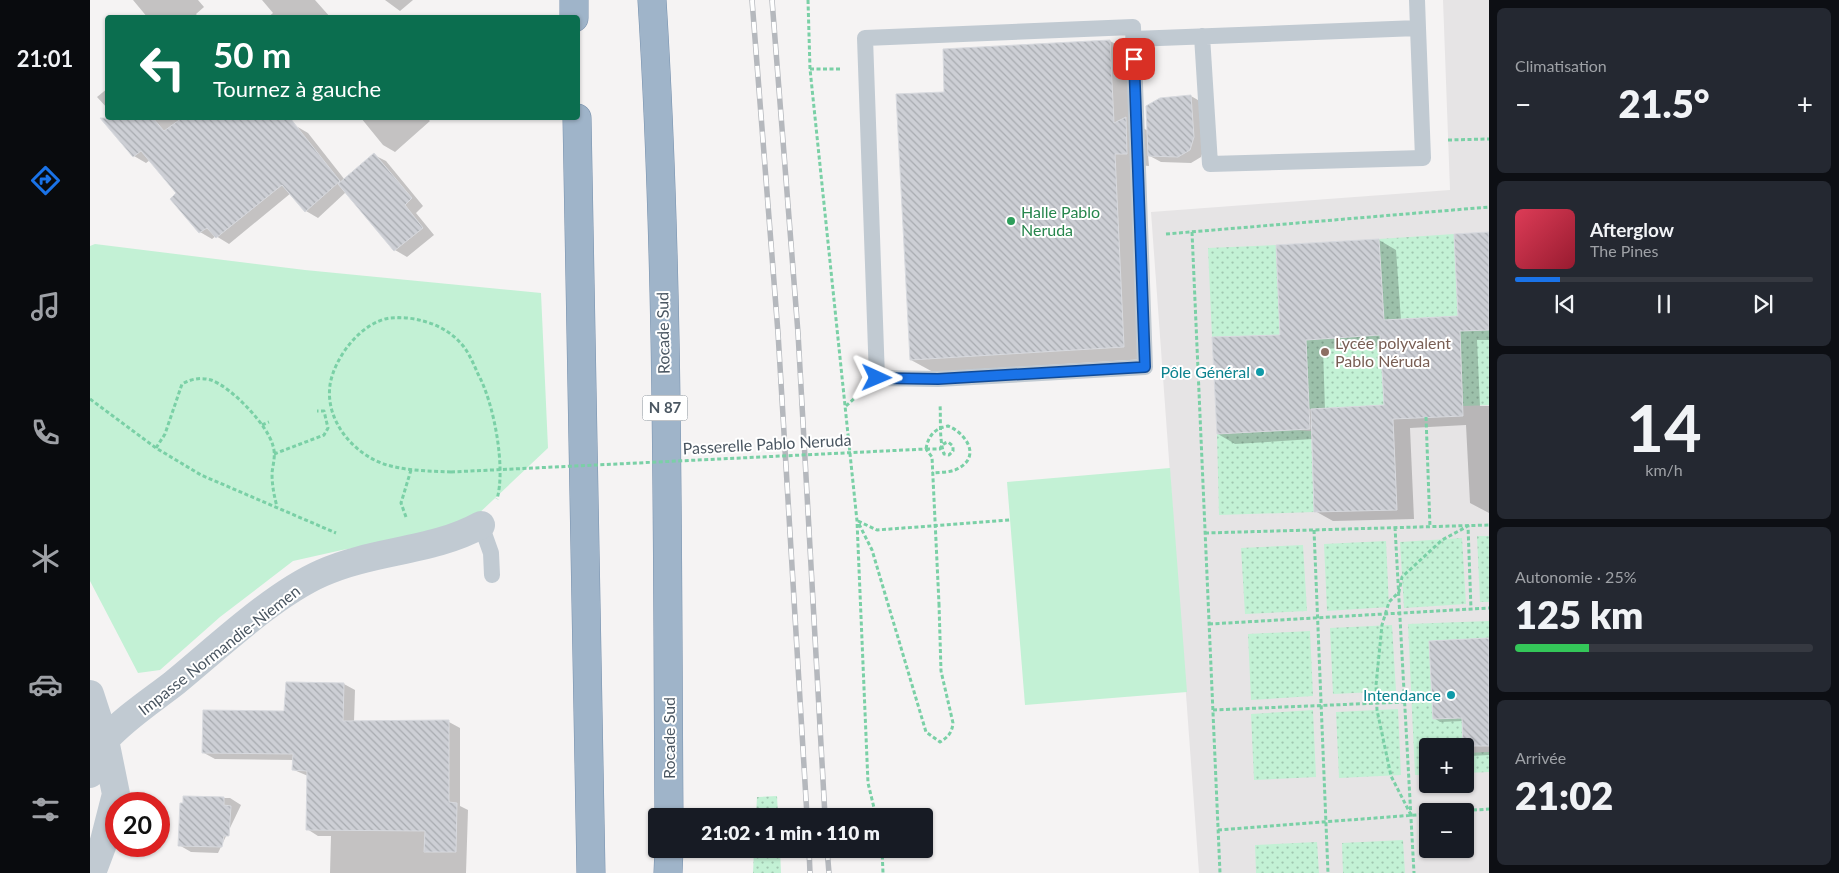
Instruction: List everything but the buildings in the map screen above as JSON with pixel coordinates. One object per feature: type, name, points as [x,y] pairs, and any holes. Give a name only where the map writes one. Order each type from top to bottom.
[{"type":"highway","points":[[574,0],[574,15]]},
{"type":"highway","name":"Rocade Sud","points":[[652,0],[667,480],[669,808]]},
{"type":"highway","points":[[577,120],[591,873]]},
{"type":"highway","points":[[668,873],[669,858]]},
{"type":"street","name":"Impasse Normandie-Niemen","points":[[98,746],[241,628],[290,591],[322,572],[384,553],[465,534],[481,524]]},
{"type":"street","points":[[90,694],[98,746],[116,794],[104,841],[92,873]]},
{"type":"street","points":[[90,774],[98,746]]},
{"type":"lane","points":[[1202,36],[1210,164],[1423,158],[1417,0]]},
{"type":"lane","points":[[1133,27],[1133,39],[1145,367],[938,379],[877,378],[865,38],[1133,27]]},
{"type":"lane","points":[[1133,39],[1418,28]]},
{"type":"lane","points":[[481,524],[491,553],[492,575]]},
{"type":"path","points":[[808,0],[810,69],[857,521],[868,783],[874,808]]},
{"type":"path","points":[[1422,141],[1489,139]]},
{"type":"path","points":[[1140,236],[1489,206]]},
{"type":"path","points":[[1192,232],[1220,873]]},
{"type":"path","name":"Passerelle Pablo Neruda","points":[[481,524],[494,508],[500,488],[499,442],[483,383],[464,347],[445,330],[414,318],[388,318],[368,327],[347,346],[337,365],[330,386],[333,412],[339,429],[354,446],[369,457],[387,465],[412,470],[451,472],[926,449],[940,449],[942,446],[944,443],[948,442],[953,446],[953,451],[949,455],[944,454],[942,449],[942,441],[938,379]]},
{"type":"path","points":[[156,448],[165,434],[182,384],[190,379],[209,380],[217,383],[250,411],[270,438],[274,454],[272,490],[278,507]]},
{"type":"path","points":[[90,399],[156,448],[201,475],[384,553]]},
{"type":"path","points":[[274,454],[314,441],[324,435],[328,428],[324,411],[316,411]]},
{"type":"path","points":[[1426,417],[1430,526]]},
{"type":"path","points":[[262,425],[269,422]]},
{"type":"path","points":[[857,521],[872,550],[926,732],[940,742],[948,738],[953,724],[941,671],[932,473],[932,457],[926,449],[927,440],[934,432],[948,426],[962,433],[967,440],[970,450],[966,463],[960,468],[947,472],[932,473]]},
{"type":"path","points":[[408,521],[402,503],[412,470]]},
{"type":"path","points":[[857,521],[877,530],[1010,520]]},
{"type":"path","points":[[1205,533],[1489,525]]},
{"type":"path","points":[[1411,815],[1391,776],[1377,703],[1378,653],[1384,614],[1389,602],[1399,592],[1402,577],[1442,540],[1468,526]]},
{"type":"path","points":[[1468,526],[1471,609]]},
{"type":"path","points":[[1396,527],[1414,873]]},
{"type":"path","points":[[1314,530],[1328,873]]},
{"type":"path","points":[[1209,624],[1489,608]]},
{"type":"path","points":[[1213,710],[1404,702]]},
{"type":"path","points":[[1474,810],[1489,809]]},
{"type":"path","points":[[1218,830],[1419,815]]},
{"type":"path","points":[[882,858],[883,873]]},
{"type":"shaded area","name":"Lycée polyvalent Pablo Néruda","points":[[1443,0],[1489,0],[1489,873],[1199,873],[1151,212],[1450,190]]},
{"type":"green space","points":[[1454,234],[1458,316],[1384,320],[1379,239]]},
{"type":"green space","points":[[95,244],[305,270],[541,293],[548,448],[475,517],[413,538],[342,550],[293,561],[220,617],[160,670],[138,673],[90,581],[90,246]]},
{"type":"green space","points":[[1276,245],[1280,335],[1212,337],[1208,248]]},
{"type":"green space","points":[[1489,330],[1489,405],[1463,406],[1460,331]]},
{"type":"green space","points":[[1380,335],[1384,405],[1309,409],[1306,340]]},
{"type":"green space","points":[[1294,430],[1311,431],[1314,512],[1219,515],[1217,434]]},
{"type":"green space","points":[[1170,468],[1187,692],[1025,705],[1007,482]]},
{"type":"green space","points":[[1477,536],[1489,536],[1489,602],[1480,602]]},
{"type":"green space","points":[[1462,538],[1466,604],[1404,608],[1400,542]]},
{"type":"green space","points":[[1386,541],[1389,607],[1327,611],[1324,544]]},
{"type":"green space","points":[[1303,545],[1307,611],[1245,614],[1241,548]]},
{"type":"green space","points":[[1489,621],[1489,638],[1429,641],[1433,719],[1462,718],[1463,738],[1419,738],[1419,775],[1415,775],[1408,624]]},
{"type":"green space","points":[[1392,625],[1396,691],[1333,694],[1330,628]]},
{"type":"green space","points":[[1310,631],[1313,696],[1251,700],[1248,634]]},
{"type":"green space","points":[[1398,709],[1401,775],[1339,778],[1336,712]]},
{"type":"green space","points":[[1313,710],[1316,777],[1254,780],[1251,714]]},
{"type":"green space","points":[[1489,752],[1489,772],[1474,773],[1474,753]]},
{"type":"green space","points":[[777,796],[778,808],[756,808],[757,797]]},
{"type":"green space","points":[[1403,840],[1405,873],[1343,873],[1342,843]]},
{"type":"green space","points":[[1317,842],[1319,873],[1256,873],[1255,845]]},
{"type":"green space","points":[[754,858],[780,858],[781,873],[753,873]]},
{"type":"railway","points":[[752,0],[778,333],[807,808]]},
{"type":"railway","points":[[772,0],[798,333],[825,808]]},
{"type":"railway","points":[[809,858],[810,873]]},
{"type":"railway","points":[[828,858],[829,873]]},
{"type":"place","name":"Halle Pablo Neruda","points":[[1011,221]]},
{"type":"place","name":"Lycée polyvalent Pablo Néruda","points":[[1325,352]]},
{"type":"place","name":"Pôle Général","points":[[1260,372]]},
{"type":"place","name":"Intendance","points":[[1451,695]]},
{"type":"route","points":[[877,378],[938,379],[1145,367],[1134,59]]}]
